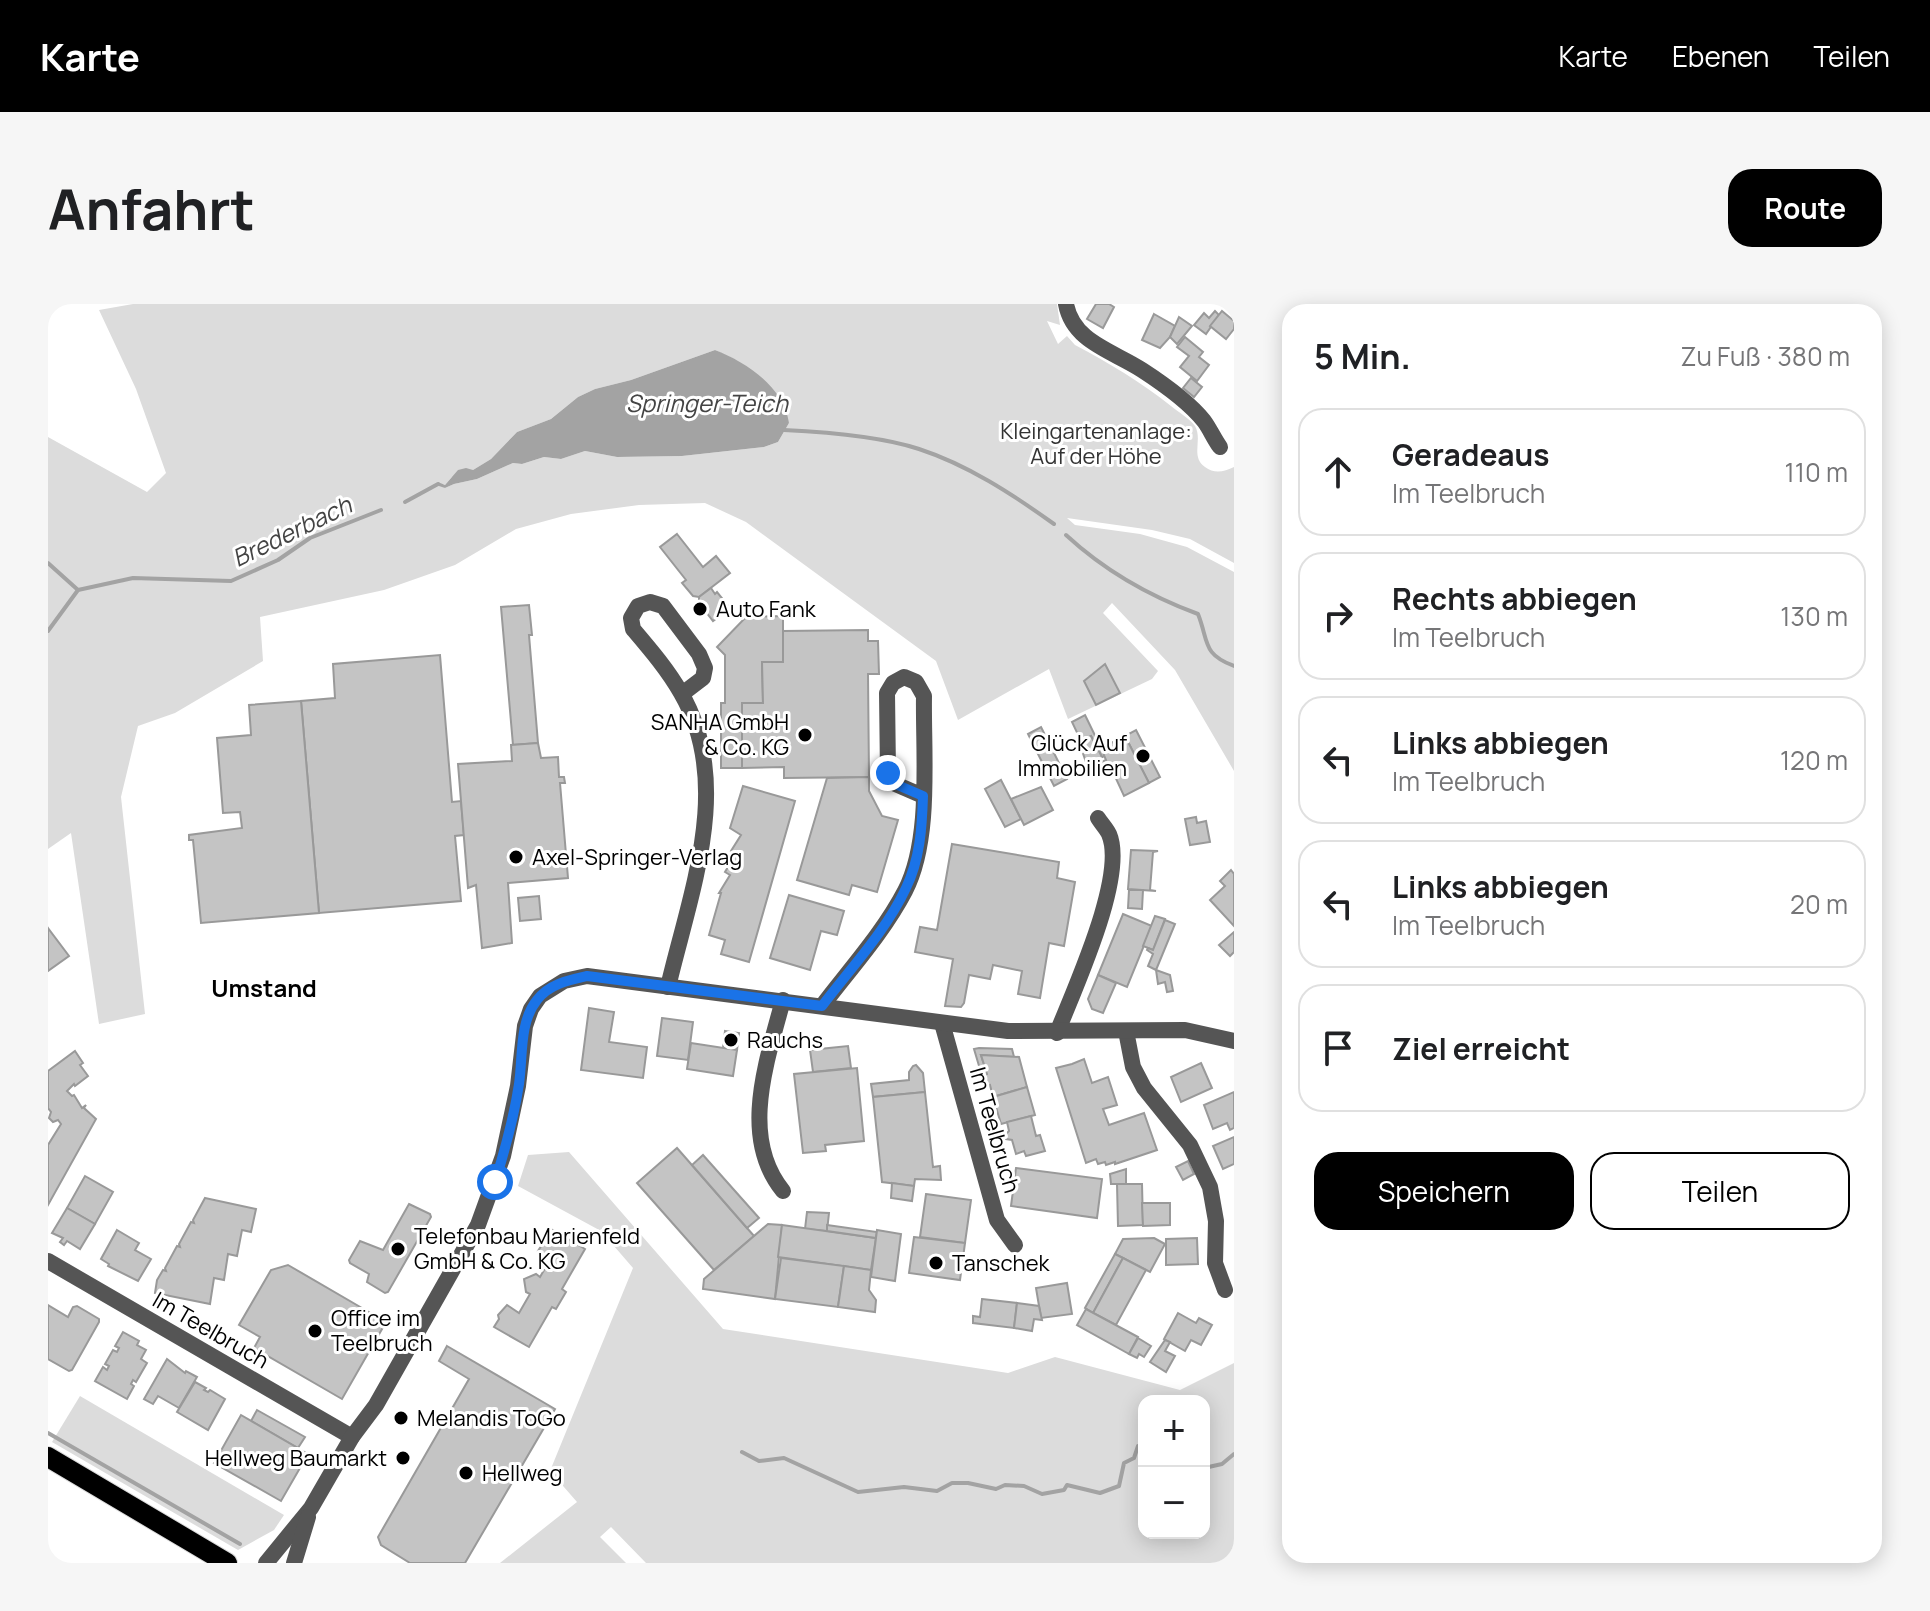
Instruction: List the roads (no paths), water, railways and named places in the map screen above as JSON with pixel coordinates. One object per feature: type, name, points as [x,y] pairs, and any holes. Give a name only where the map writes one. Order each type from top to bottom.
[{"type":"main road","points":[[48,1457],[227,1563]]},
{"type":"street","points":[[1066,304],[1069,319],[1084,337],[1142,370],[1191,408],[1204,420],[1220,447]]},
{"type":"street","points":[[668,987],[706,828],[707,789],[703,751],[682,694],[633,629],[631,618],[638,606],[650,602],[663,606],[699,654],[705,668],[703,678],[682,694]]},
{"type":"street","points":[[822,1006],[883,927],[906,889],[918,855],[922,828],[923,796],[924,696],[916,682],[904,677],[893,683],[887,693],[888,773],[893,783],[923,796]]},
{"type":"street","points":[[1057,1033],[1106,904],[1112,856],[1109,835],[1098,818]]},
{"type":"street","points":[[266,1563],[311,1508],[352,1437],[376,1405],[478,1225],[503,1156],[518,1086],[525,1026],[540,996],[564,981],[587,976],[1008,1031],[1185,1030],[1234,1041]]},
{"type":"street","points":[[783,1000],[762,1081],[759,1114],[762,1152],[769,1174],[783,1191]]},
{"type":"street","name":"Im Teelbruch","points":[[942,1023],[997,1220],[1015,1245]]},
{"type":"street","points":[[1126,1031],[1133,1067],[1144,1088],[1190,1145],[1210,1187],[1216,1221],[1215,1263],[1225,1290]]},
{"type":"street","name":"Im Teelbruch","points":[[48,1261],[352,1437]]},
{"type":"street","points":[[294,1563],[311,1508]]},
{"type":"water","name":"Springer-Teich","points":[[715,350],[751,369],[780,398],[789,423],[778,442],[764,447],[682,456],[617,457],[585,451],[561,459],[544,457],[522,464],[513,463],[477,479],[445,488],[436,485],[438,482],[445,485],[458,470],[473,470],[491,459],[517,432],[551,419],[578,397]]},
{"type":"waterway","name":"Brederbach","points":[[784,430],[870,438],[919,449],[989,481],[1054,524]]},
{"type":"waterway","name":"Brederbach","points":[[405,502],[438,484]]},
{"type":"waterway","name":"Brederbach","points":[[48,631],[78,590],[133,578],[231,581],[278,560],[310,538],[381,510]]},
{"type":"waterway","name":"Brederbach","points":[[1066,535],[1128,581],[1198,614],[1211,652],[1234,666]]},
{"type":"waterway","points":[[48,563],[78,590]]},
{"type":"waterway","points":[[48,1433],[240,1544]]},
{"type":"waterway","points":[[742,1452],[759,1461],[784,1458],[858,1492],[904,1487],[937,1491],[952,1483],[968,1483],[996,1489],[1005,1485],[1024,1486],[1042,1494],[1064,1490],[1067,1485],[1100,1493],[1119,1486],[1124,1463],[1134,1458],[1138,1446]]},
{"type":"waterway","points":[[1208,1467],[1222,1464],[1234,1454]]},
{"type":"place","name":"Auto Fank","points":[[700,609]]},
{"type":"place","name":"SANHA GmbH & Co. KG","points":[[805,735]]},
{"type":"place","name":"Glück Auf Immobilien","points":[[1143,756]]},
{"type":"place","name":"Axel-Springer-Verlag","points":[[516,857]]},
{"type":"place","name":"Rauchs","points":[[731,1040]]},
{"type":"place","name":"Telefonbau Marienfeld GmbH & Co. KG","points":[[398,1249]]},
{"type":"place","name":"Tanschek","points":[[936,1263]]},
{"type":"place","name":"Office im Teelbruch","points":[[315,1331]]},
{"type":"place","name":"Melandis ToGo","points":[[401,1418]]},
{"type":"place","name":"Hellweg Baumarkt","points":[[403,1458]]},
{"type":"place","name":"Hellweg","points":[[466,1473]]},
{"type":"district","name":"Umstand","points":[[264,989]]},
{"type":"park label","name":"Kleingartenanlage: Auf der Höhe","points":[[1096,444]]}]
